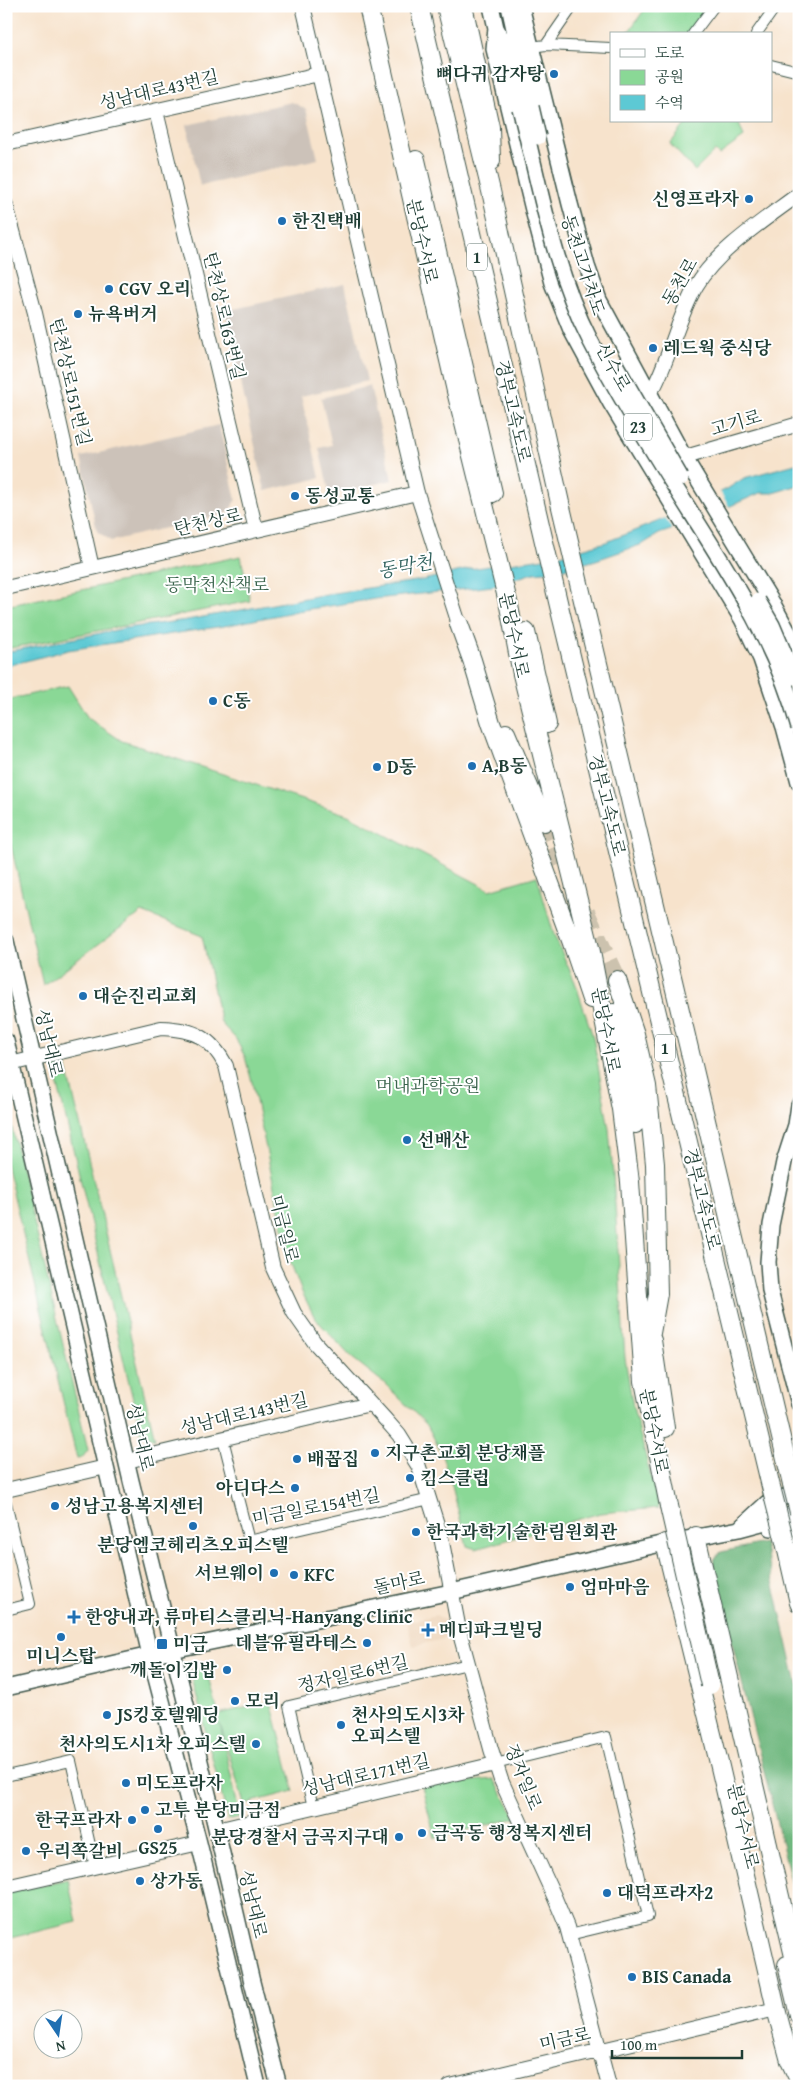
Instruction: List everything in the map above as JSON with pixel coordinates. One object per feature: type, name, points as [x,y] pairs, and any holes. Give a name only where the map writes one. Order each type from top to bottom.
[{"type":"highway","name":"분당수서로","points":[[368,6],[460,408],[493,516]]},
{"type":"highway","name":"분당수서로","points":[[380,6],[493,516],[630,1086],[641,1179],[651,1333],[674,1505]]},
{"type":"highway","name":"경부고속도로","points":[[419,6],[559,606],[799,1603]]},
{"type":"highway","name":"경부고속도로","points":[[446,6],[491,191],[560,503],[795,1488],[799,1513]]},
{"type":"highway","points":[[463,6],[490,127],[491,191]]},
{"type":"highway","points":[[459,624],[491,723],[572,944],[611,1061]]},
{"type":"highway","name":"분당수서로","points":[[518,624],[522,674],[591,952],[621,1109],[630,1182],[644,1382],[799,2015]]},
{"type":"highway","points":[[472,660],[544,822]]},
{"type":"highway","points":[[617,980],[635,1034],[647,1086],[655,1164],[658,1294],[651,1333]]},
{"type":"highway","points":[[696,1536],[790,1981]]},
{"type":"highway","points":[[665,1542],[776,2009],[790,2061],[799,2080]]},
{"type":"highway","name":"분당수서로","points":[[790,1981],[799,2060]]},
{"type":"main road","name":"동천고가차도","points":[[491,6],[496,28],[506,46],[526,107],[568,259],[587,311],[601,340],[678,473],[772,625],[799,690]]},
{"type":"main road","name":"동천고가차도","points":[[509,6],[526,107],[557,254],[566,283],[589,338],[644,438],[747,601],[766,636],[799,728]]},
{"type":"main road","name":"신수로","points":[[521,6],[539,46],[587,266],[599,300],[698,482],[741,551],[799,652]]},
{"type":"main road","name":"신수로","points":[[496,28],[494,49],[531,205],[552,283],[571,330],[610,402],[742,620],[761,659],[784,727],[799,782]]},
{"type":"main road","name":"성남대로","points":[[6,941],[127,1462],[252,1982],[279,2086]]},
{"type":"main road","points":[[6,1041],[9,1064],[150,1654],[199,1843],[258,2086]]},
{"type":"main road","points":[[799,1105],[796,1125],[784,1162],[771,1225],[768,1262],[770,1291],[799,1404]]},
{"type":"main road","points":[[739,1529],[767,1503],[795,1488]]},
{"type":"main road","name":"돌마로","points":[[6,1688],[150,1654],[451,1592],[665,1542],[739,1529],[799,1513]]},
{"type":"main road","points":[[739,1529],[799,1527]]},
{"type":"street","points":[[303,6],[417,493],[459,624]]},
{"type":"street","points":[[539,46],[573,6]]},
{"type":"street","points":[[694,32],[714,6]]},
{"type":"street","points":[[757,32],[776,6]]},
{"type":"street","points":[[539,46],[610,48]]},
{"type":"street","points":[[772,65],[799,72]]},
{"type":"street","name":"성남대로43번길","points":[[6,144],[319,74]]},
{"type":"street","name":"탄천상로163번길","points":[[156,110],[256,530]]},
{"type":"street","name":"동천로","points":[[648,393],[658,380],[686,306],[710,265],[799,194]]},
{"type":"street","name":"탄천상로151번길","points":[[6,205],[35,313],[92,568]]},
{"type":"street","points":[[610,402],[648,393]]},
{"type":"street","name":"고기로","points":[[651,468],[799,424]]},
{"type":"street","name":"탄천상로","points":[[6,588],[417,493]]},
{"type":"street","name":"미금일로","points":[[9,1064],[161,1028],[187,1031],[200,1035],[211,1043],[220,1054],[226,1066],[273,1268],[280,1286],[294,1314],[315,1343],[337,1364],[384,1418],[411,1452],[420,1467],[441,1538],[451,1592]]},
{"type":"street","name":"성남대로143번길","points":[[127,1462],[370,1404]]},
{"type":"street","name":"미금일로154번길","points":[[223,1439],[249,1540],[430,1499]]},
{"type":"street","points":[[6,1490],[106,1467]]},
{"type":"street","points":[[6,1503],[30,1604],[6,1610]]},
{"type":"street","name":"정자일로","points":[[451,1592],[495,1764],[554,1896],[568,1935],[609,2086]]},
{"type":"street","name":"정자일로6번길","points":[[313,1807],[289,1706],[468,1664]]},
{"type":"street","points":[[495,1764],[606,1737],[648,1916],[568,1935]]},
{"type":"street","points":[[6,1776],[71,1761],[95,1867]]},
{"type":"street","name":"성남대로171번길","points":[[217,1830],[495,1764]]},
{"type":"street","points":[[6,1887],[199,1843]]},
{"type":"street","name":"미금로","points":[[450,2086],[776,2009]]},
{"type":"shaded area","points":[[292,102],[306,109],[318,159],[200,186],[187,125]]},
{"type":"shaded area","points":[[345,284],[367,381],[301,396],[320,478],[265,491],[225,311]]},
{"type":"shaded area","points":[[370,386],[392,480],[330,495],[319,448],[332,445],[321,398]]},
{"type":"shaded area","points":[[219,425],[236,500],[228,513],[111,541],[97,531],[81,457]]},
{"type":"shaded area","name":"메디파크빌딩","points":[[436,1615],[444,1620],[448,1638],[413,1646],[407,1622]]},
{"type":"green space","points":[[647,6],[709,6],[690,32],[628,32]]},
{"type":"green space","points":[[687,122],[738,122],[744,137],[719,155],[715,151],[695,171],[670,144]]},
{"type":"green space","name":"동막천산책로","points":[[241,556],[250,601],[6,649],[6,606]]},
{"type":"green space","name":"머내과학공원","points":[[68,686],[88,718],[122,741],[348,815],[490,890],[537,876],[554,935],[575,982],[593,1037],[609,1129],[625,1358],[633,1407],[659,1508],[600,1513],[476,1549],[467,1546],[452,1486],[440,1450],[427,1425],[384,1383],[351,1357],[315,1318],[301,1290],[289,1258],[252,1082],[245,1057],[236,1039],[221,1023],[202,936],[142,912],[43,985],[6,824],[6,700]]},
{"type":"green space","points":[[64,1056],[155,1439],[141,1433],[54,1069]]},
{"type":"green space","points":[[6,1103],[88,1450],[82,1458],[77,1459],[6,1163]]},
{"type":"green space","points":[[764,1543],[799,1693],[799,1913],[713,1565],[714,1558],[721,1552]]},
{"type":"green space","name":"천사의도시1차 오피스텔","points":[[207,1667],[218,1714],[271,1702],[294,1791],[244,1804],[220,1724],[240,1817],[228,1820],[190,1670]]},
{"type":"green space","points":[[494,1779],[516,1818],[435,1838],[422,1786]]},
{"type":"green space","points":[[68,1879],[77,1922],[6,1939],[6,1893]]},
{"type":"water","points":[[799,463],[799,485],[773,493],[760,493],[694,522],[659,534],[643,544],[557,571],[533,573],[493,586],[375,599],[303,610],[224,626],[68,650],[6,666],[6,652],[126,628],[187,620],[327,594],[423,580],[470,569],[557,556],[606,542],[664,519],[727,489],[744,478]]},
{"type":"pier","points":[[719,490],[730,508],[674,533],[664,516]]},
{"type":"tunnel","points":[[544,822],[565,868]]},
{"type":"tunnel","points":[[586,912],[617,980]]},
{"type":"place","name":"뼈다귀 감자탕","points":[[554,74]]},
{"type":"place","name":"신영프라자","points":[[749,199]]},
{"type":"place","name":"한진택배","points":[[282,221]]},
{"type":"place","name":"CGV 오리","points":[[109,289]]},
{"type":"place","name":"뉴욕버거","points":[[78,314]]},
{"type":"place","name":"레드웍 중식당","points":[[653,348]]},
{"type":"place","name":"동성교통","points":[[295,496]]},
{"type":"place","name":"C동","points":[[213,701]]},
{"type":"place","name":"A,B동","points":[[472,766]]},
{"type":"place","name":"D동","points":[[377,767]]},
{"type":"place","name":"대순진리교회","points":[[83,996]]},
{"type":"place","name":"선배산","points":[[407,1140]]},
{"type":"place","name":"지구촌교회 분당채플","points":[[375,1453]]},
{"type":"place","name":"배꼽집","points":[[297,1459]]},
{"type":"place","name":"킴스클럽","points":[[410,1478]]},
{"type":"place","name":"아디다스","points":[[295,1488]]},
{"type":"place","name":"성남고용복지센터","points":[[55,1506]]},
{"type":"place","name":"분당엠코헤리츠오피스텔","points":[[193,1526]]},
{"type":"place","name":"한국과학기술한림원회관","points":[[416,1532]]},
{"type":"place","name":"서브웨이","points":[[274,1573]]},
{"type":"place","name":"KFC","points":[[294,1575]]},
{"type":"place","name":"엄마마음","points":[[570,1587]]},
{"type":"place","name":"한양내과, 류마티스클리닉-Hanyang Clinic","points":[[74,1617]]},
{"type":"place","name":"메디파크빌딩","points":[[428,1630]]},
{"type":"place","name":"미니스탑","points":[[61,1637]]},
{"type":"place","name":"데블유필라테스","points":[[367,1643]]},
{"type":"place","name":"미금","points":[[162,1644]]},
{"type":"place","name":"깨돌이김밥","points":[[227,1670]]},
{"type":"place","name":"모리","points":[[235,1701]]},
{"type":"place","name":"JS킹호텔웨딩","points":[[107,1715]]},
{"type":"place","name":"천사의도시3차 오피스텔","points":[[341,1725]]},
{"type":"place","name":"천사의도시1차 오피스텔","points":[[256,1744]]},
{"type":"place","name":"미도프라자","points":[[126,1783]]},
{"type":"place","name":"고투 분당미금점","points":[[145,1810]]},
{"type":"place","name":"한국프라자","points":[[132,1820]]},
{"type":"place","name":"GS25","points":[[158,1829]]},
{"type":"place","name":"금곡동 행정복지센터","points":[[422,1833]]},
{"type":"place","name":"분당경찰서 금곡지구대","points":[[399,1837]]},
{"type":"place","name":"우리쪽갈비","points":[[26,1851]]},
{"type":"place","name":"상가동","points":[[140,1881]]},
{"type":"place","name":"대덕프라자2","points":[[607,1893]]},
{"type":"place","name":"BIS Canada","points":[[632,1977]]},
{"type":"water label","name":"동막천","points":[[405,566]]}]
